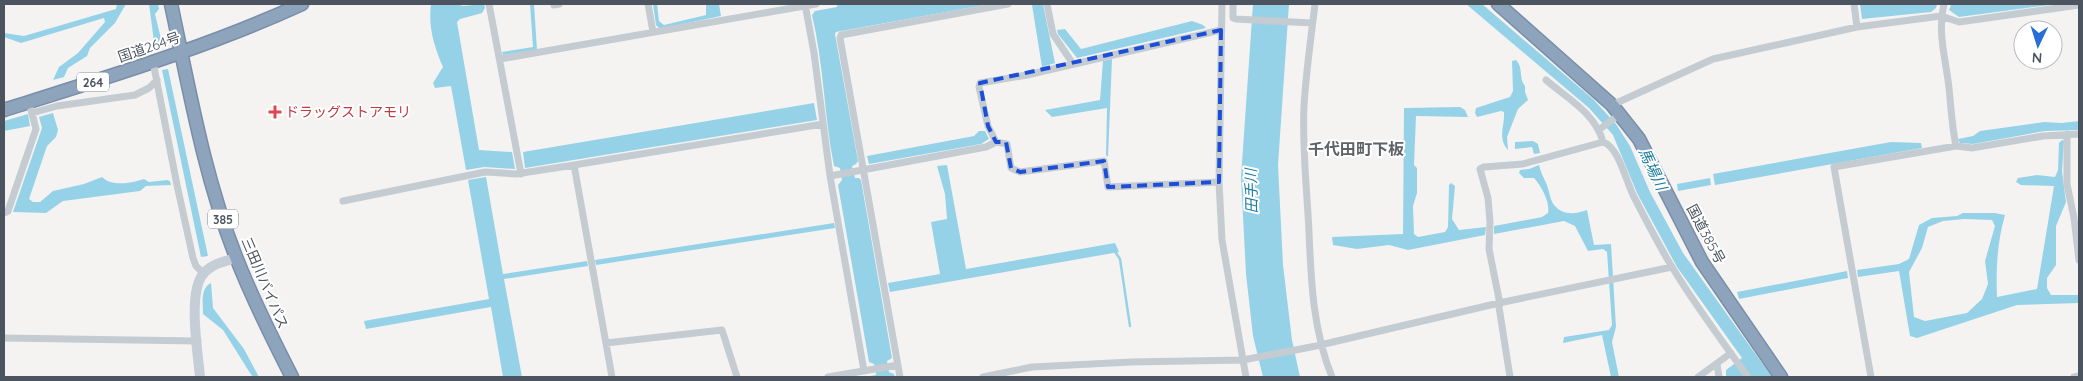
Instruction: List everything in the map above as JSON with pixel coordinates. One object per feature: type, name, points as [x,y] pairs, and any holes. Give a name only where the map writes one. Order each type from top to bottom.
[{"type":"highway","name":"385","points":[[171,4],[182,52]]},
{"type":"highway","name":"国道385号","points":[[1498,4],[1615,112],[1639,138],[1702,262],[1781,377]]},
{"type":"highway","name":"国道264号","points":[[4,110],[31,107],[182,52],[298,5]]},
{"type":"highway","name":"三田川バイパス","points":[[182,52],[206,163],[236,258],[292,377]]},
{"type":"street","points":[[489,4],[521,174]]},
{"type":"street","points":[[648,4],[653,32]]},
{"type":"street","points":[[500,59],[816,4]]},
{"type":"street","points":[[900,377],[859,170],[840,38],[841,35],[1008,4]]},
{"type":"street","points":[[1047,4],[1053,34],[1073,64]]},
{"type":"street","points":[[1222,4],[1219,182],[1222,240],[1247,359],[1246,377]]},
{"type":"street","points":[[1233,4],[1232,13],[1233,18],[1236,19],[1310,23]]},
{"type":"street","points":[[1315,4],[1310,23],[1304,107],[1306,186],[1311,274],[1318,345],[1332,377]]},
{"type":"street","points":[[1854,4],[1857,27]]},
{"type":"street","points":[[1944,4],[1941,16],[1951,118],[1956,146]]},
{"type":"street","points":[[806,5],[830,176],[864,371]]},
{"type":"street","points":[[1601,128],[1615,112],[1713,59],[1857,27],[1941,16],[1959,22],[2079,5]]},
{"type":"street","points":[[996,142],[988,126],[979,87],[980,83],[1027,75],[1221,30]]},
{"type":"street","points":[[153,62],[193,258],[196,266],[203,273]]},
{"type":"street","points":[[4,213],[8,211],[36,128],[31,107],[57,106],[135,95],[149,88],[157,80]]},
{"type":"street","points":[[1546,80],[1601,128],[1603,142]]},
{"type":"street","points":[[344,201],[485,172],[521,174],[823,124]]},
{"type":"street","points":[[2067,134],[2067,184],[2074,218],[2079,260]]},
{"type":"street","points":[[1870,377],[1834,167],[1956,146],[1972,148],[2043,136],[2079,134]]},
{"type":"street","points":[[830,176],[986,147],[996,142],[1007,144],[1011,168],[1020,172],[1104,162],[1108,187],[1219,182]]},
{"type":"street","points":[[1510,377],[1489,249],[1490,222],[1488,198],[1480,169],[1484,166],[1523,164],[1603,142],[1610,144],[1614,151],[1632,193],[1672,267],[1715,333],[1748,377]]},
{"type":"street","points":[[574,165],[612,377]]},
{"type":"street","points":[[200,377],[195,306],[196,289],[203,273],[210,267],[236,258]]},
{"type":"street","points":[[982,377],[1032,367],[1247,359],[1672,267]]},
{"type":"street","points":[[606,343],[722,330],[737,377]]},
{"type":"street","points":[[4,338],[198,341]]},
{"type":"street","points":[[1698,377],[1731,353]]},
{"type":"street","points":[[1717,364],[1719,377]]},
{"type":"street","points":[[828,377],[851,375],[898,365]]},
{"type":"street","points":[[2074,377],[2079,376]]},
{"type":"highlighted area","points":[[1221,30],[1219,182],[1108,187],[1104,161],[1020,172],[1011,168],[1006,142],[996,142],[988,126],[980,83]]},
{"type":"water","points":[[117,4],[126,4],[115,23],[90,48],[87,56],[68,68],[64,77],[53,80],[59,67],[78,53],[105,22],[104,18],[21,43],[4,37],[4,33],[24,36],[116,9]]},
{"type":"water","points":[[149,4],[158,4],[159,9],[155,14],[162,43],[161,47],[155,49]]},
{"type":"water","points":[[431,4],[456,4],[463,6],[484,4],[485,8],[482,13],[460,19],[457,22],[479,150],[512,152],[515,169],[484,167],[466,170],[451,86],[435,88],[433,83],[443,67],[432,36],[430,21]]},
{"type":"water","points":[[530,4],[534,4],[537,50],[503,55],[502,52],[533,47]]},
{"type":"water","points":[[653,4],[657,4],[659,21],[664,25],[706,15],[706,4],[719,4],[721,16],[660,29],[656,25]]},
{"type":"water","points":[[837,4],[990,4],[836,32],[835,34],[858,161],[852,166],[855,178],[861,180],[892,358],[887,361],[889,372],[894,374],[895,377],[865,377],[876,375],[874,364],[869,362],[838,185],[842,180],[840,168],[834,166],[812,15],[815,11],[837,7]]},
{"type":"water","points":[[1043,4],[1055,63],[1042,67],[1032,5]]},
{"type":"water","name":"田手川","points":[[1253,4],[1289,4],[1278,165],[1283,265],[1292,340],[1300,377],[1263,377],[1253,336],[1246,274],[1241,177]]},
{"type":"water","points":[[1466,4],[1482,4],[1593,99],[1616,124],[1630,146],[1650,192],[1683,253],[1772,377],[1726,377],[1726,370],[1742,358],[1677,267],[1637,193],[1613,135],[1589,108]]},
{"type":"water","points":[[1860,4],[1937,4],[1936,8],[1931,12],[1862,19]]},
{"type":"water","points":[[1946,4],[2057,4],[1959,17],[1949,10],[1951,5]]},
{"type":"water","points":[[1192,21],[1206,28],[1077,58],[1058,34],[1057,30],[1065,29],[1081,49]]},
{"type":"water","points":[[1112,59],[1108,157],[1106,155],[1107,108],[1052,117],[1045,110],[1100,100],[1103,61]]},
{"type":"water","points":[[1516,60],[1520,67],[1528,100],[1518,109],[1507,137],[1508,150],[1502,136],[1504,112],[1501,111],[1477,117],[1475,113],[1476,108],[1510,97],[1513,91],[1512,61]]},
{"type":"water","points":[[168,69],[208,256],[201,257],[162,70]]},
{"type":"water","points":[[814,103],[817,120],[525,168],[523,152]]},
{"type":"water","points":[[1460,107],[1465,110],[1468,117],[1416,116],[1414,165],[1417,168],[1417,193],[1413,206],[1414,234],[1418,237],[1445,232],[1448,227],[1449,185],[1451,183],[1455,186],[1452,219],[1459,230],[1486,227],[1485,235],[1408,250],[1389,245],[1357,249],[1333,245],[1332,237],[1403,234],[1404,108]]},
{"type":"water","points":[[53,113],[58,130],[56,137],[47,146],[29,199],[33,202],[40,202],[53,191],[84,184],[102,177],[117,183],[128,183],[144,179],[149,182],[167,180],[170,181],[171,185],[146,186],[140,191],[63,201],[46,213],[13,212],[42,128],[39,117]]},
{"type":"water","points":[[28,114],[30,126],[4,131],[4,121]]},
{"type":"water","points":[[2079,121],[2079,130],[2045,131],[1973,144],[1960,143],[1958,139],[1973,136],[1980,131],[2044,122],[2062,123]]},
{"type":"water","points":[[979,131],[985,131],[989,139],[981,144],[869,164],[867,156],[974,136]]},
{"type":"water","points":[[2062,140],[2064,141],[2062,171],[2066,202],[2056,226],[2056,265],[2047,278],[2047,288],[2051,295],[2079,295],[2079,303],[2017,305],[1917,338],[1910,336],[1899,271],[1858,277],[1857,270],[1899,264],[1909,259],[1919,225],[1932,218],[1957,216],[1963,213],[1995,213],[2005,215],[1998,256],[1997,297],[2037,289],[2054,186],[2021,185],[2016,182],[2018,178],[2037,175],[2055,177],[2058,170],[2059,143]],"holes":[[[1964,219],[1992,220],[1995,226],[1985,261],[1988,284],[1982,299],[1967,313],[1925,321],[1914,317],[1909,272],[1922,248],[1928,227],[1943,221]]]},
{"type":"water","points":[[1533,141],[1538,144],[1540,153],[1534,154],[1532,147],[1515,149],[1515,142]]},
{"type":"water","points":[[1891,142],[1921,143],[1922,148],[1715,185],[1713,174]]},
{"type":"water","points":[[947,165],[966,269],[1115,243],[1119,252],[890,292],[888,283],[940,274],[931,222],[947,219],[945,194],[937,166]]},
{"type":"water","points":[[1539,165],[1554,205],[1561,211],[1570,213],[1587,210],[1594,245],[1611,244],[1616,327],[1612,342],[1619,377],[1611,377],[1602,335],[1563,343],[1564,337],[1609,330],[1612,325],[1607,252],[1603,249],[1588,251],[1575,226],[1564,221],[1494,234],[1494,226],[1542,217],[1548,213],[1547,199],[1537,182],[1534,178],[1524,178],[1519,173],[1520,170]]},
{"type":"water","points":[[486,177],[503,274],[587,261],[588,266],[504,279],[522,377],[503,377],[491,307],[366,329],[364,321],[489,299],[468,180]]},
{"type":"water","points":[[1710,178],[1711,185],[1678,191],[1677,184]]},
{"type":"water","points":[[834,223],[835,228],[596,265],[595,260]]},
{"type":"water","points":[[1847,271],[1848,278],[1739,299],[1737,292]]},
{"type":"water","points":[[211,283],[213,308],[244,349],[259,377],[253,377],[223,330],[203,314],[205,288]]},
{"type":"waterway","points":[[1114,250],[1120,259],[1130,326]]},
{"type":"place","name":"ドラッグストアモリ","points":[[275,112]]},
{"type":"district","name":"千代田町下板","points":[[1356,149]]},
{"type":"water label","name":"馬場川","points":[[1653,169]]}]
